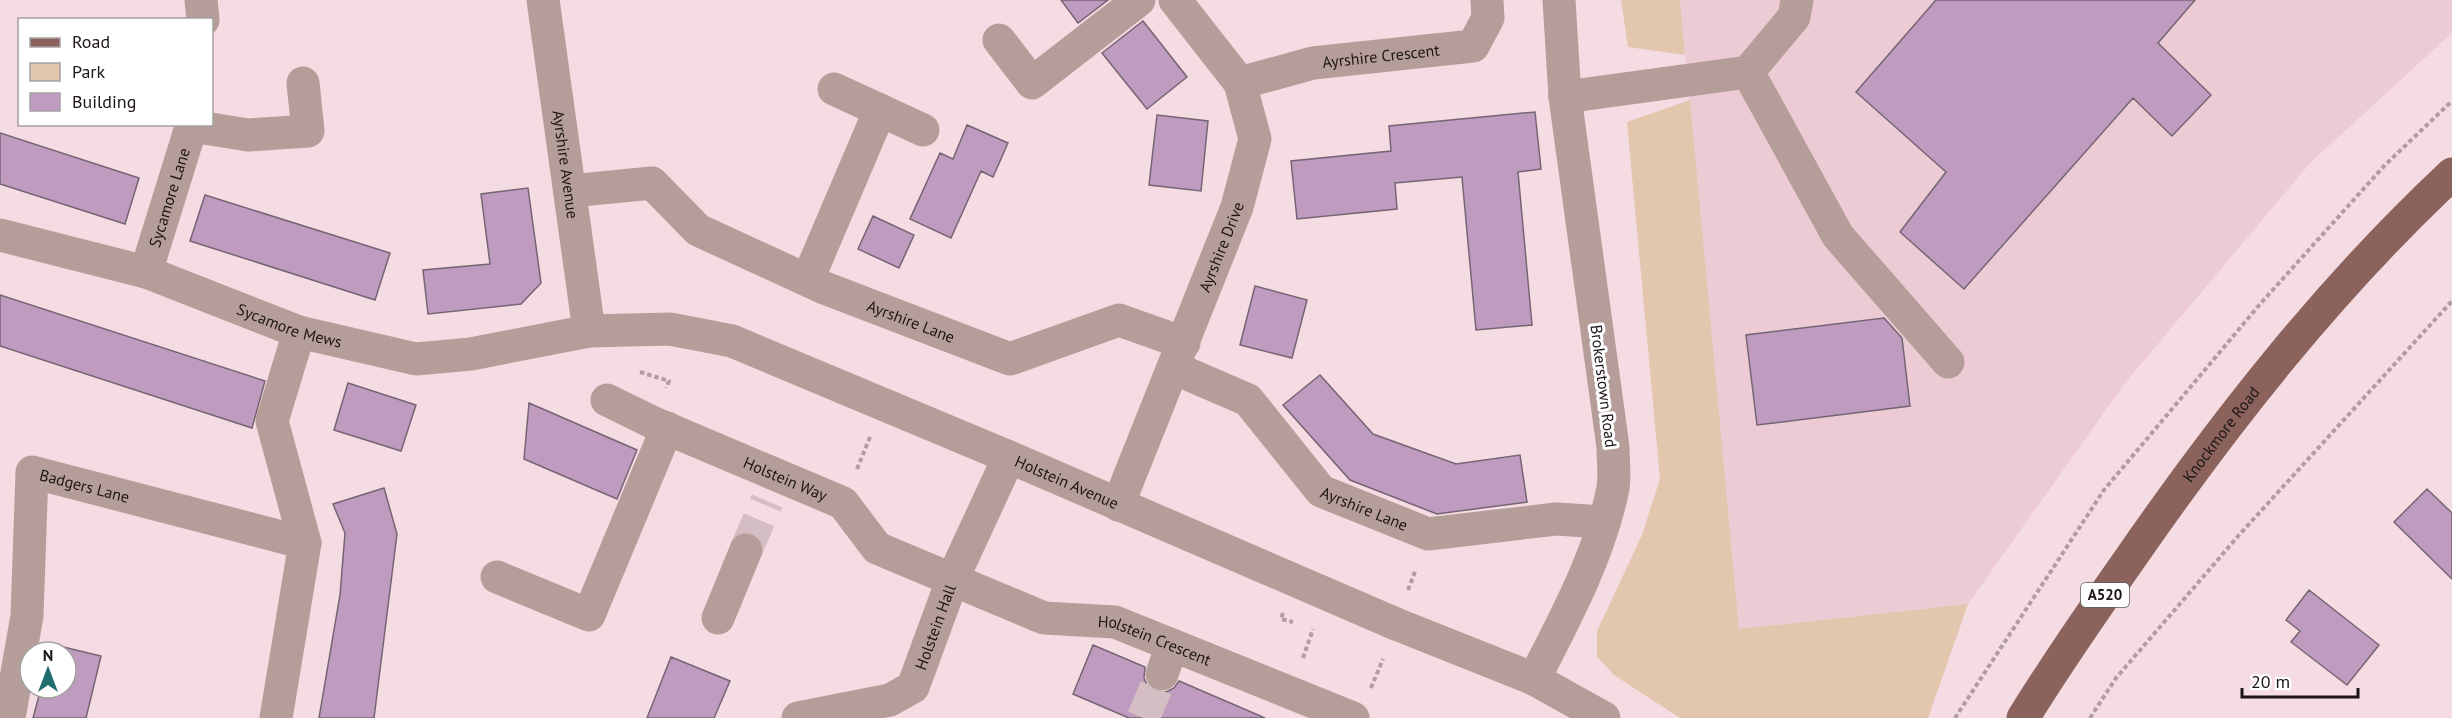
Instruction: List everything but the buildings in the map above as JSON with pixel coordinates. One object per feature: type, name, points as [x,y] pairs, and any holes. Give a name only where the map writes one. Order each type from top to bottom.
[{"type":"main road","name":"Knockmore Road","points":[[2023,718],[2054,668],[2189,473],[2304,328],[2412,211],[2452,174]]},
{"type":"street","points":[[201,0],[203,18]]},
{"type":"street","name":"Ayrshire Avenue","points":[[543,0],[589,331]]},
{"type":"street","points":[[999,40],[1032,82],[1139,0]]},
{"type":"street","name":"Ayrshire Crescent","points":[[1240,83],[1313,63],[1473,46],[1488,18],[1487,0]]},
{"type":"street","name":"Brokerstown Road","points":[[1534,679],[1567,617],[1604,522],[1613,486],[1613,447],[1565,97],[1559,0]]},
{"type":"street","points":[[1565,97],[1748,72],[1794,17],[1797,0]]},
{"type":"street","name":"Ayrshire Drive","points":[[1118,505],[1237,207],[1255,139],[1240,83],[1184,3]]},
{"type":"street","points":[[1748,72],[1838,236],[1948,362]]},
{"type":"street","points":[[198,126],[248,135],[308,132],[303,83]]},
{"type":"street","points":[[834,89],[923,130]]},
{"type":"street","points":[[808,279],[880,110]]},
{"type":"street","name":"Sycamore Lane","points":[[146,272],[192,126]]},
{"type":"street","name":"Ayrshire Lane","points":[[570,191],[652,183],[698,230],[822,287],[1010,360],[1119,320],[1248,400],[1320,491],[1428,534],[1556,519],[1604,522]]},
{"type":"street","name":"Sycamore Mews","points":[[0,234],[146,272],[299,332],[416,359],[471,354],[589,331]]},
{"type":"street","name":"Holstein Avenue","points":[[589,331],[670,329],[732,341],[1010,457],[1296,582],[1534,679]]},
{"type":"street","points":[[276,718],[305,543],[272,421],[299,332]]},
{"type":"street","name":"Holstein Way","points":[[607,400],[667,428],[772,488],[843,503],[877,548],[953,578]]},
{"type":"street","points":[[497,577],[590,615],[667,428]]},
{"type":"street","name":"Holstein Hall","points":[[798,718],[890,700],[913,687],[953,578],[1010,457]]},
{"type":"street","name":"Badgers Lane","points":[[9,718],[27,616],[32,472],[305,543]]},
{"type":"street","points":[[718,618],[746,550]]},
{"type":"street","name":"Holstein Crescent","points":[[953,578],[1044,618],[1115,622],[1167,659],[1291,693],[1332,714]]},
{"type":"street","points":[[1534,679],[1604,718]]},
{"type":"path","points":[[1955,718],[2104,490],[2261,303],[2385,165],[2452,101]]},
{"type":"path","points":[[2090,718],[2116,678],[2240,534],[2452,301]]},
{"type":"path","points":[[843,503],[882,405]]},
{"type":"path","points":[[1291,693],[1314,627],[1281,619],[1296,582]]},
{"type":"shaded area","points":[[1680,0],[2452,0],[2452,33],[2311,162],[2125,383],[1968,604],[1739,629]]},
{"type":"green space","points":[[1621,0],[1680,0],[1685,55],[1628,47]]},
{"type":"green space","points":[[1690,100],[1739,629],[1968,604],[1928,718],[1680,718],[1614,675],[1597,657],[1597,631],[1642,535],[1660,479],[1627,122]]},
{"type":"tunnel","points":[[746,550],[767,501]]},
{"type":"tunnel","points":[[1143,718],[1162,674]]}]
